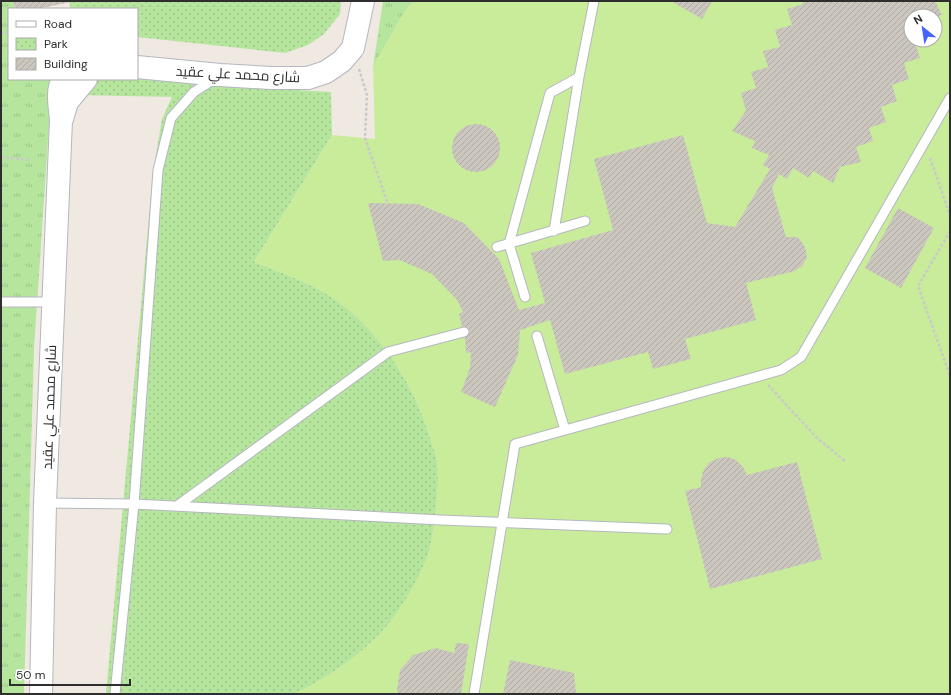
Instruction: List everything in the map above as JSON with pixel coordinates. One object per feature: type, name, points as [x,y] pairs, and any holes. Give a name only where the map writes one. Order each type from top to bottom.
[{"type":"street","name":"شارع محمد علي عقيد","points":[[138,67],[220,75],[271,78],[308,78],[326,72],[342,62],[353,48],[363,1]]},
{"type":"street","name":"شارع محمد علي عقيد","points":[[40,694],[45,503],[61,120],[58,95],[59,85],[62,80]]},
{"type":"street","name":"شارع محمد علي عقيد","points":[[61,120],[67,102],[85,80]]},
{"type":"lane","points":[[554,231],[579,77],[594,1]]},
{"type":"lane","points":[[115,694],[134,504],[158,170],[171,118],[194,92],[220,75]]},
{"type":"lane","points":[[525,297],[509,244],[550,93],[579,77]]},
{"type":"lane","points":[[474,694],[504,521],[515,444],[781,370],[801,357],[950,98]]},
{"type":"lane","points":[[497,247],[585,221]]},
{"type":"lane","points":[[1,302],[53,302]]},
{"type":"lane","points":[[177,506],[388,352],[464,332]]},
{"type":"lane","points":[[537,336],[565,430]]},
{"type":"lane","points":[[45,503],[134,504],[434,520],[504,521],[667,529]]},
{"type":"path","points":[[353,48],[367,95],[365,138],[388,204]]},
{"type":"path","points":[[924,143],[950,215]]},
{"type":"path","points":[[1,157],[29,160]]},
{"type":"path","points":[[950,231],[918,286],[950,376]]},
{"type":"path","points":[[760,376],[817,438],[846,462]]},
{"type":"green space","points":[[1,1],[13,1],[15,8],[8,8],[8,80],[52,80],[34,349],[24,694],[1,694]]},
{"type":"green space","points":[[341,1],[340,14],[324,34],[308,45],[285,53],[138,37],[138,8],[71,8],[69,2]]},
{"type":"green space","points":[[383,1],[413,1],[402,16],[373,67]]},
{"type":"green space","points":[[413,1],[950,1],[950,694],[294,694],[332,673],[355,656],[376,638],[392,620],[418,578],[428,556],[434,527],[438,470],[436,457],[416,400],[398,367],[376,338],[350,311],[340,303],[329,295],[304,282],[254,262],[332,135],[375,139],[373,67],[402,16]]},
{"type":"green space","points":[[138,72],[223,86],[331,92],[332,135],[254,262],[305,282],[329,295],[350,311],[376,338],[398,367],[416,400],[423,417],[436,454],[438,471],[437,492],[432,538],[428,557],[412,589],[392,620],[376,638],[355,656],[332,673],[294,694],[106,694],[153,172],[162,119],[172,97],[79,95],[92,80],[138,80]]},
{"type":"building","points":[[13,1],[71,1],[42,8],[15,8]]},
{"type":"building","points":[[671,1],[712,1],[702,19]]},
{"type":"building","points":[[802,1],[935,1],[938,8],[903,8],[903,48],[917,48],[920,58],[904,63],[909,79],[892,85],[897,101],[881,107],[886,122],[869,128],[873,141],[856,147],[861,162],[840,167],[833,183],[813,171],[809,178],[793,168],[787,179],[779,174],[772,188],[786,237],[798,237],[805,247],[807,258],[802,266],[795,271],[746,283],[756,320],[685,339],[691,359],[653,369],[648,352],[565,374],[550,320],[520,330],[518,355],[495,407],[461,392],[470,368],[471,352],[466,353],[465,338],[459,314],[463,312],[457,300],[432,274],[399,260],[383,261],[368,203],[418,204],[464,223],[499,259],[519,310],[545,303],[531,253],[613,230],[594,159],[683,135],[707,223],[735,227],[770,169],[763,165],[769,155],[752,148],[755,141],[732,131],[746,111],[741,93],[756,88],[751,72],[768,67],[763,51],[780,47],[775,30],[792,25],[787,9],[803,4]]},
{"type":"building","points":[[476,124],[485,126],[493,131],[498,139],[500,148],[498,157],[493,165],[485,170],[476,172],[467,170],[459,165],[454,157],[452,148],[454,139],[459,131],[467,126]]},
{"type":"building","points":[[898,208],[934,228],[901,288],[865,268]]},
{"type":"building","points":[[728,457],[736,460],[743,467],[747,475],[797,462],[822,559],[710,589],[685,491],[701,487],[701,478],[704,469],[710,462],[719,458]]},
{"type":"building","points":[[456,643],[469,644],[461,694],[398,694],[397,689],[400,670],[413,655],[436,648],[454,653]]},
{"type":"building","points":[[510,660],[574,673],[576,694],[503,694]]}]
